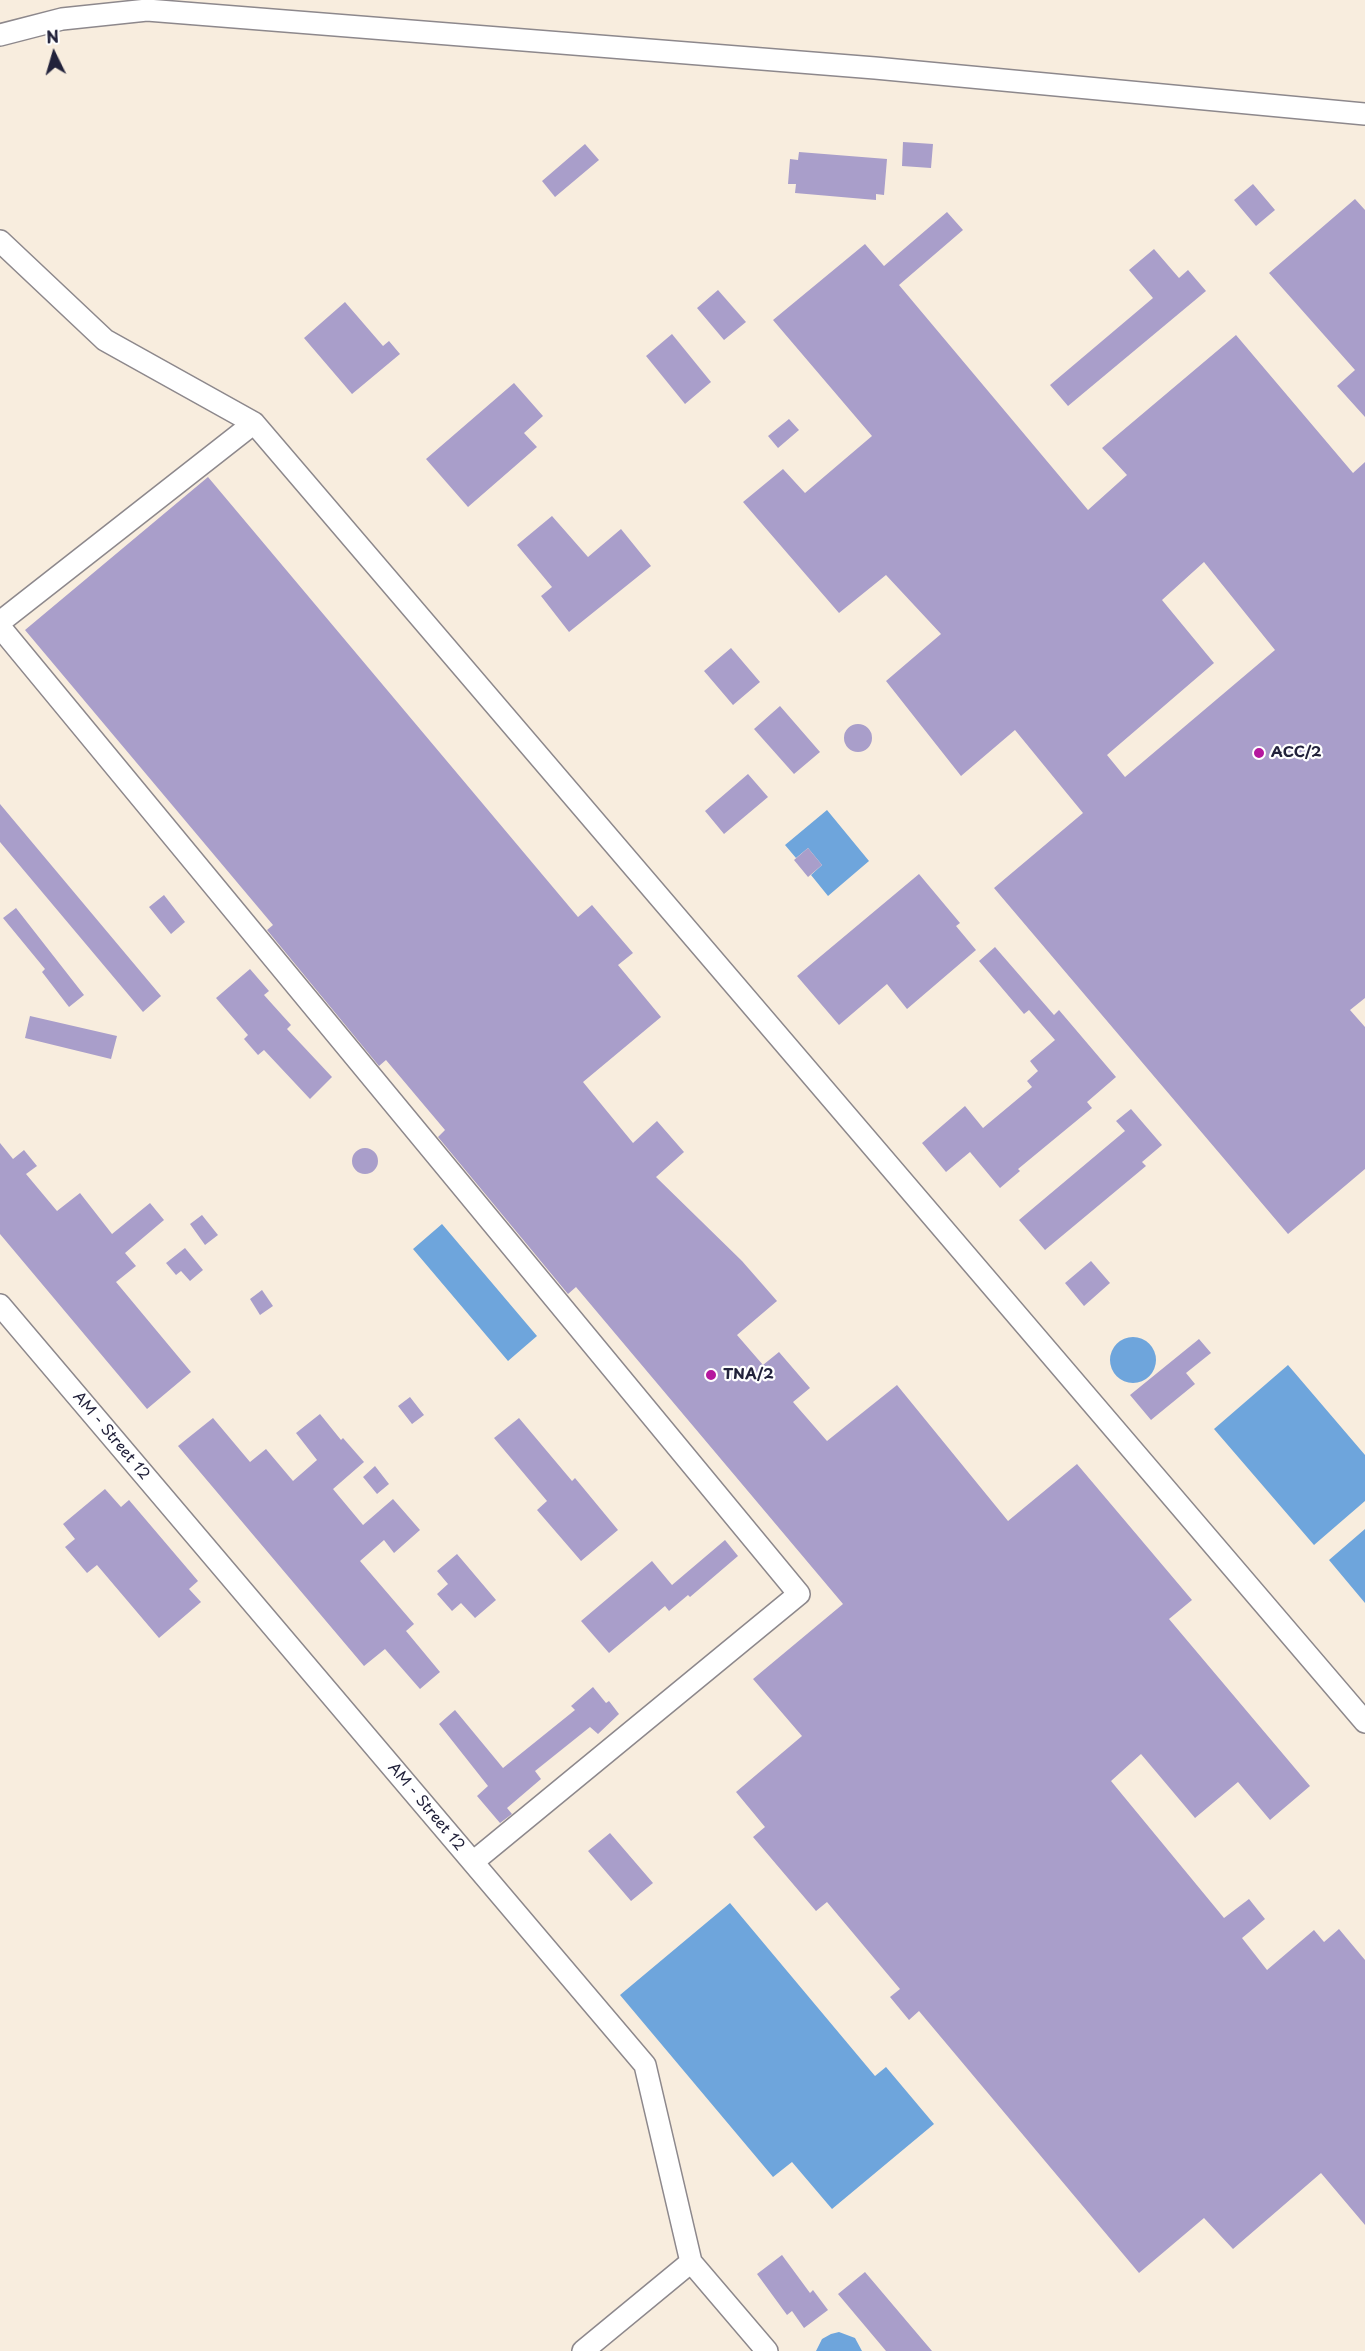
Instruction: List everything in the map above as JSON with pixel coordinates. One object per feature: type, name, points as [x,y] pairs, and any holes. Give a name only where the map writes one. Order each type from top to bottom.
[{"type":"lane","points":[[0,35],[62,19],[147,10],[875,68],[1365,114]]},
{"type":"lane","points":[[0,241],[105,340],[254,423],[1365,1722]]},
{"type":"lane","points":[[0,622],[254,423]]},
{"type":"lane","points":[[0,627],[799,1594],[473,1862]]},
{"type":"lane","name":"AM - Street 12","points":[[0,1305],[645,2065],[691,2262],[766,2351]]},
{"type":"lane","points":[[583,2351],[691,2262]]},
{"type":"water","points":[[827,810],[869,861],[828,896],[811,875],[822,865],[808,848],[796,858],[785,845]]},
{"type":"water","points":[[442,1224],[537,1336],[508,1361],[413,1249]]},
{"type":"water","points":[[1133,1337],[1149,1344],[1156,1360],[1149,1376],[1133,1383],[1117,1376],[1110,1360],[1117,1344]]},
{"type":"water","points":[[1288,1365],[1365,1455],[1365,1501],[1314,1545],[1214,1429]]},
{"type":"water","points":[[1365,1529],[1365,1603],[1329,1560]]},
{"type":"water","points":[[730,1903],[875,2076],[886,2067],[934,2124],[832,2209],[792,2162],[773,2177],[620,1995]]},
{"type":"water","points":[[839,2332],[855,2338],[862,2351],[816,2351],[822,2339]]},
{"type":"building","points":[[903,142],[933,144],[931,168],[902,166]]},
{"type":"building","points":[[585,144],[599,160],[555,197],[542,181]]},
{"type":"building","points":[[799,152],[887,159],[884,195],[876,194],[876,200],[795,193],[796,184],[788,184],[790,159],[798,160]]},
{"type":"building","points":[[1253,184],[1275,210],[1256,226],[1234,200]]},
{"type":"building","points":[[1355,199],[1365,210],[1365,417],[1337,386],[1355,370],[1269,273]]},
{"type":"building","name":"ACC/2","points":[[947,212],[963,230],[899,285],[1088,510],[1127,475],[1102,448],[1236,335],[1353,473],[1365,462],[1365,998],[1350,1010],[1365,1027],[1365,1169],[1288,1234],[994,888],[1083,813],[1015,730],[961,776],[886,681],[941,634],[886,575],[839,613],[743,502],[783,469],[805,493],[872,436],[773,320],[865,244],[884,266]],"holes":[[[1204,562],[1275,650],[1125,777],[1107,755],[1214,663],[1162,600]]]},
{"type":"building","points":[[1154,249],[1179,278],[1188,270],[1206,291],[1068,406],[1050,385],[1153,298],[1129,270]]},
{"type":"building","points":[[718,290],[746,322],[724,340],[697,308]]},
{"type":"building","points":[[345,302],[383,346],[389,341],[400,354],[352,394],[304,338]]},
{"type":"building","points":[[672,334],[711,382],[685,404],[646,356]]},
{"type":"building","points":[[514,383],[543,416],[524,433],[537,447],[468,507],[426,459]]},
{"type":"building","points":[[789,419],[799,430],[778,448],[768,436]]},
{"type":"building","name":"TNA/2","points":[[208,477],[578,917],[592,905],[633,953],[618,965],[661,1017],[583,1082],[633,1143],[657,1121],[684,1152],[656,1177],[742,1261],[777,1301],[737,1335],[763,1365],[779,1352],[810,1388],[793,1402],[827,1441],[897,1385],[1008,1521],[1077,1464],[1192,1600],[1169,1619],[1310,1786],[1270,1820],[1238,1782],[1195,1818],[1141,1754],[1111,1781],[1224,1918],[1249,1899],[1265,1919],[1242,1938],[1267,1970],[1314,1930],[1324,1942],[1339,1929],[1365,1960],[1365,2225],[1321,2173],[1233,2249],[1204,2218],[1139,2273],[919,2011],[909,2020],[890,1997],[900,1989],[827,1902],[816,1911],[753,1837],[765,1827],[736,1792],[802,1736],[753,1679],[843,1604],[576,1287],[568,1294],[438,1137],[445,1130],[386,1060],[379,1066],[267,930],[273,925],[25,630]]},
{"type":"building","points":[[552,516],[588,557],[621,529],[651,566],[569,632],[541,596],[552,587],[517,545]]},
{"type":"building","points":[[731,648],[760,682],[733,705],[704,671]]},
{"type":"building","points":[[780,706],[820,752],[794,774],[754,729]]},
{"type":"building","points":[[858,724],[868,728],[872,738],[868,748],[858,752],[848,748],[844,738],[848,728]]},
{"type":"building","points":[[748,774],[768,797],[724,834],[705,811]]},
{"type":"building","points":[[0,804],[161,996],[143,1012],[0,842]]},
{"type":"building","points":[[808,848],[822,865],[808,877],[794,860]]},
{"type":"building","points":[[919,874],[960,923],[956,926],[976,950],[907,1009],[887,984],[839,1025],[797,976]]},
{"type":"building","points":[[164,895],[185,922],[171,934],[149,907]]},
{"type":"building","points":[[16,908],[84,995],[69,1007],[42,972],[45,969],[3,918]]},
{"type":"building","points":[[995,947],[1054,1015],[1059,1010],[1116,1077],[1087,1102],[1092,1108],[1018,1169],[1020,1171],[1000,1188],[970,1152],[946,1172],[922,1143],[965,1106],[983,1128],[1032,1087],[1027,1081],[1038,1071],[1030,1061],[1055,1040],[1029,1010],[1024,1014],[979,961]]},
{"type":"building","points":[[250,969],[269,991],[264,995],[291,1025],[287,1029],[332,1077],[310,1099],[264,1050],[258,1055],[244,1039],[248,1035],[216,998]]},
{"type":"building","points":[[30,1016],[117,1036],[111,1059],[25,1038]]},
{"type":"building","points":[[1131,1109],[1162,1145],[1142,1162],[1146,1166],[1045,1250],[1019,1220],[1125,1131],[1116,1121]]},
{"type":"building","points":[[0,1143],[13,1159],[24,1150],[37,1166],[26,1174],[57,1211],[80,1193],[112,1234],[150,1203],[164,1220],[125,1253],[136,1266],[116,1282],[191,1372],[147,1409],[0,1234]]},
{"type":"building","points":[[365,1148],[374,1152],[378,1161],[374,1170],[365,1174],[356,1170],[352,1161],[356,1152]]},
{"type":"building","points":[[202,1215],[218,1235],[205,1245],[190,1224]]},
{"type":"building","points":[[185,1248],[203,1270],[190,1281],[181,1271],[176,1275],[166,1263]]},
{"type":"building","points":[[1091,1261],[1110,1283],[1084,1306],[1065,1283]]},
{"type":"building","points":[[262,1290],[273,1306],[260,1315],[250,1299]]},
{"type":"building","points":[[1199,1339],[1211,1353],[1186,1373],[1195,1384],[1151,1420],[1130,1395]]},
{"type":"building","points":[[410,1397],[424,1415],[412,1424],[398,1406]]},
{"type":"building","points":[[320,1414],[341,1440],[343,1438],[364,1462],[333,1489],[363,1525],[393,1499],[420,1530],[394,1553],[384,1540],[360,1561],[414,1624],[406,1631],[440,1672],[420,1689],[385,1649],[364,1666],[178,1446],[213,1418],[250,1462],[266,1449],[293,1481],[317,1460],[296,1433]]},
{"type":"building","points":[[519,1418],[572,1481],[575,1478],[618,1530],[581,1561],[537,1510],[547,1501],[494,1438]]},
{"type":"building","points":[[375,1466],[389,1484],[377,1494],[363,1477]]},
{"type":"building","points":[[105,1489],[121,1507],[129,1500],[198,1581],[189,1589],[201,1602],[159,1638],[97,1565],[87,1573],[65,1547],[75,1539],[63,1524]]},
{"type":"building","points":[[725,1540],[738,1556],[690,1597],[688,1595],[669,1611],[665,1606],[609,1653],[581,1621],[652,1561],[672,1585]]},
{"type":"building","points":[[457,1554],[496,1600],[475,1618],[461,1603],[452,1611],[437,1594],[448,1584],[437,1571]]},
{"type":"building","points":[[593,1687],[606,1703],[609,1701],[619,1714],[598,1734],[590,1727],[535,1771],[541,1779],[507,1808],[512,1814],[500,1823],[477,1796],[488,1786],[439,1724],[455,1710],[503,1768],[575,1710],[571,1706]]},
{"type":"building","points":[[610,1833],[653,1883],[631,1901],[588,1851]]},
{"type":"building","points":[[782,2255],[810,2293],[813,2290],[828,2310],[804,2328],[792,2311],[787,2315],[757,2274]]},
{"type":"building","points":[[865,2272],[932,2351],[886,2351],[838,2294]]},
{"type":"place","name":"ACC/2","points":[[1259,753]]},
{"type":"place","name":"TNA/2","points":[[711,1375]]}]
